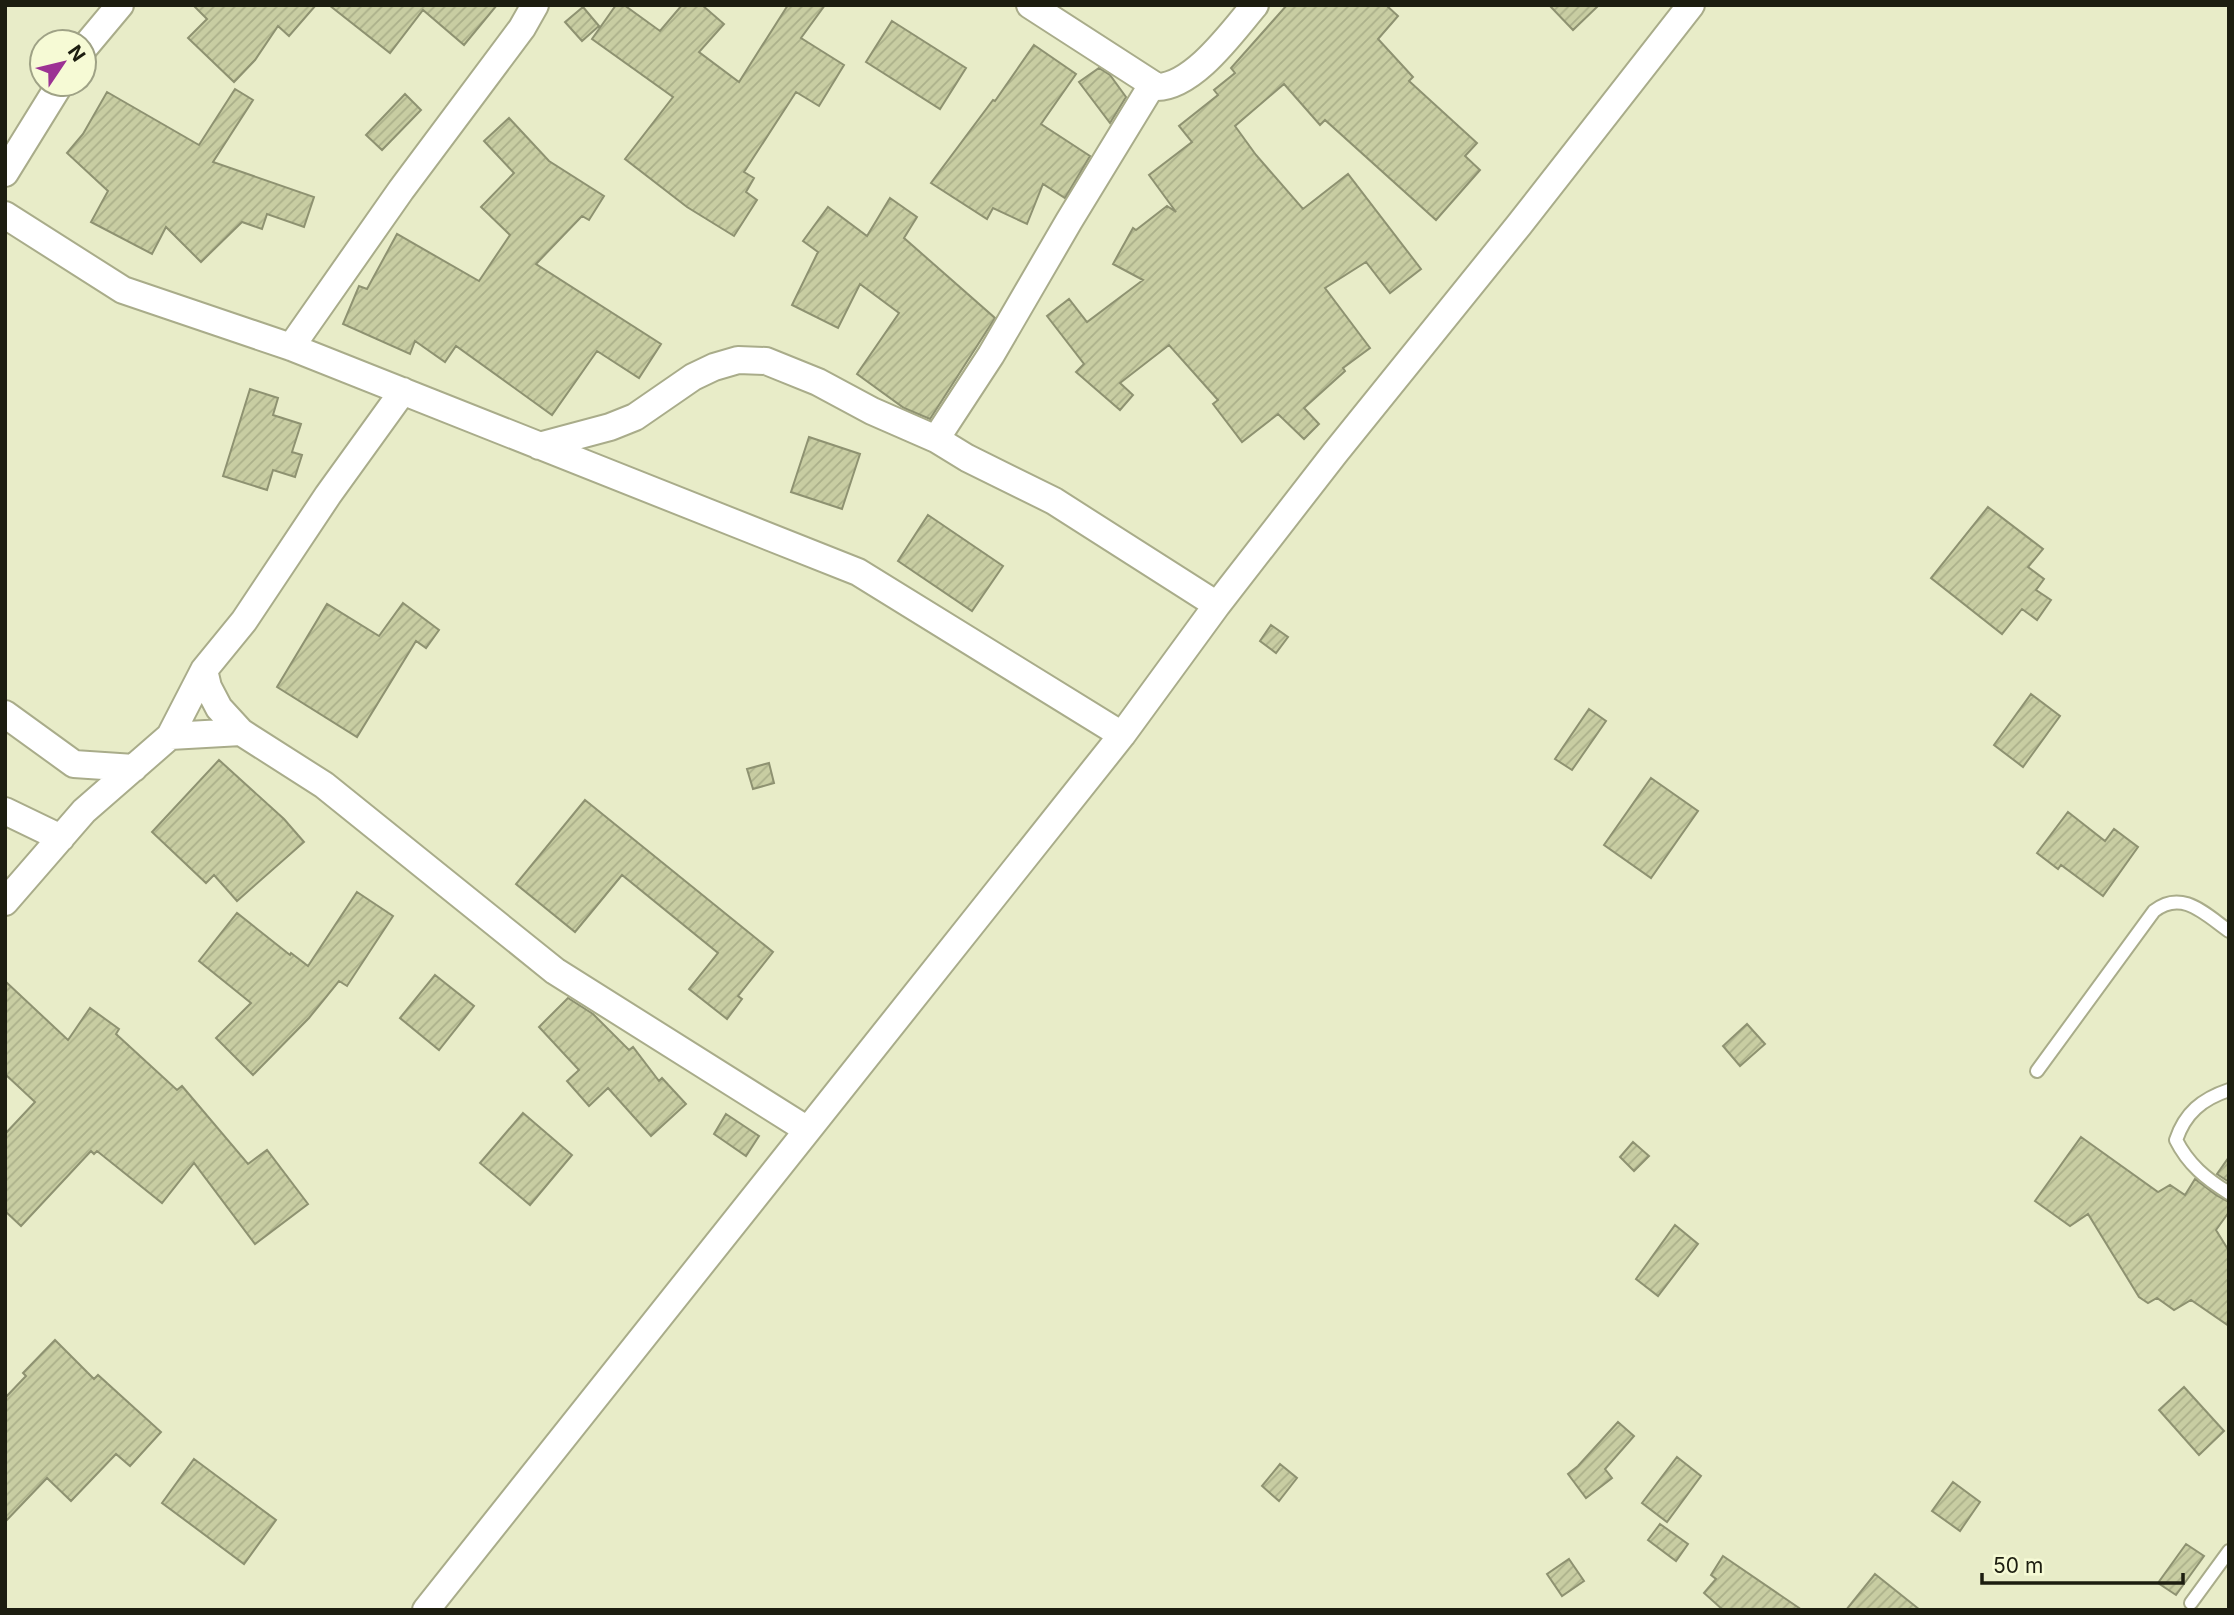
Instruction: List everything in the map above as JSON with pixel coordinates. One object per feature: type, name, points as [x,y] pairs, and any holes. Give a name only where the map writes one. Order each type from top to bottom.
[{"type":"street","points":[[98,31],[120,5]]},
{"type":"street","points":[[291,347],[401,190],[522,28],[535,5]]},
{"type":"street","points":[[1030,5],[1152,85],[1166,86],[1176,83],[1196,69],[1255,5]]},
{"type":"street","points":[[426,1610],[1122,735],[1217,605],[1335,453],[1519,225],[1691,5]]},
{"type":"street","points":[[936,439],[991,355],[1152,85]]},
{"type":"street","points":[[5,173],[51,98]]},
{"type":"street","points":[[5,215],[123,290],[291,347],[858,572],[1122,735]]},
{"type":"street","points":[[539,446],[610,427],[635,417],[693,377],[714,367],[738,360],[766,361],[818,382],[873,411],[936,439],[967,458],[1054,501],[1217,605]]},
{"type":"street","points":[[5,902],[84,811],[170,736],[204,670],[244,621],[328,495],[403,391]]},
{"type":"street","points":[[204,670],[208,687],[219,708],[240,732],[324,785],[555,971],[806,1129]]},
{"type":"street","points":[[5,714],[74,764],[134,768]]},
{"type":"street","points":[[170,736],[240,732]]},
{"type":"street","points":[[74,764],[84,811]]},
{"type":"street","points":[[5,811],[61,838]]},
{"type":"lane","points":[[2037,1071],[2154,911],[2161,906],[2182,901],[2229,931]]},
{"type":"lane","points":[[2229,1090],[2209,1097],[2197,1106],[2186,1117],[2176,1140],[2196,1170],[2229,1193]]},
{"type":"lane","points":[[2191,1603],[2229,1551]]},
{"type":"building","points":[[193,5],[316,5],[289,36],[278,26],[255,60],[234,82],[188,38],[207,19]]},
{"type":"building","points":[[329,5],[497,5],[464,45],[423,10],[390,53]]},
{"type":"building","points":[[616,5],[624,5],[660,31],[682,5],[702,5],[724,24],[699,52],[739,82],[788,5],[825,5],[801,38],[844,65],[819,106],[796,92],[744,172],[754,178],[746,192],[757,200],[734,236],[687,207],[625,159],[673,97],[592,39]]},
{"type":"building","points":[[1287,5],[1386,5],[1398,16],[1378,39],[1413,77],[1409,81],[1477,143],[1465,156],[1480,170],[1436,220],[1325,120],[1320,125],[1284,84],[1235,126],[1256,155],[1303,209],[1348,174],[1421,269],[1390,293],[1366,262],[1325,288],[1370,348],[1343,368],[1345,371],[1304,408],[1319,424],[1304,439],[1278,414],[1242,442],[1213,404],[1218,400],[1169,345],[1120,383],[1133,395],[1120,410],[1076,372],[1084,364],[1047,316],[1069,299],[1087,322],[1143,280],[1113,264],[1133,228],[1136,230],[1167,206],[1176,212],[1149,175],[1192,142],[1179,126],[1218,95],[1214,90],[1235,73],[1231,68]]},
{"type":"building","points":[[1549,5],[1599,5],[1573,30]]},
{"type":"building","points":[[583,7],[599,26],[582,41],[565,22]]},
{"type":"building","points":[[892,21],[966,68],[940,109],[866,62]]},
{"type":"building","points":[[1034,45],[1076,74],[1041,124],[1090,156],[1065,198],[1043,184],[1027,224],[993,208],[987,219],[931,183],[993,100],[995,101]]},
{"type":"building","points":[[1099,68],[1110,75],[1126,97],[1110,123],[1079,82]]},
{"type":"building","points":[[235,89],[253,100],[213,162],[314,197],[304,227],[267,214],[262,229],[242,222],[201,262],[166,227],[152,254],[91,222],[108,191],[67,153],[83,134],[107,92],[199,145]]},
{"type":"building","points":[[405,94],[421,110],[382,150],[366,135]]},
{"type":"building","points":[[509,118],[549,161],[604,196],[589,220],[582,216],[536,264],[661,344],[639,378],[597,351],[552,415],[456,346],[445,362],[415,341],[410,354],[343,324],[359,286],[367,289],[397,234],[479,281],[510,235],[481,207],[514,173],[484,141]]},
{"type":"building","points":[[890,198],[917,217],[904,238],[995,318],[930,419],[904,408],[857,374],[899,313],[860,284],[838,328],[792,305],[818,252],[803,241],[828,207],[867,236]]},
{"type":"building","points":[[250,389],[278,398],[273,415],[301,424],[292,452],[302,455],[295,477],[273,470],[267,490],[223,476]]},
{"type":"building","points":[[809,437],[860,454],[842,509],[791,492]]},
{"type":"building","points":[[1988,507],[2043,549],[2028,567],[2044,579],[2036,590],[2051,600],[2037,620],[2022,609],[2002,634],[1931,578]]},
{"type":"building","points":[[928,515],[1003,566],[972,611],[898,561]]},
{"type":"building","points":[[403,603],[439,630],[426,648],[416,641],[357,737],[277,687],[327,604],[379,636]]},
{"type":"building","points":[[1271,625],[1288,637],[1276,653],[1260,641]]},
{"type":"building","points":[[2031,694],[2060,716],[2023,767],[1994,745]]},
{"type":"building","points":[[1589,709],[1606,721],[1572,770],[1555,759]]},
{"type":"building","points":[[219,760],[284,819],[304,842],[237,901],[214,875],[206,883],[152,832]]},
{"type":"building","points":[[769,763],[774,783],[753,789],[747,769]]},
{"type":"building","points":[[1651,778],[1698,811],[1651,878],[1604,845]]},
{"type":"building","points":[[585,800],[773,952],[738,996],[742,999],[727,1019],[689,989],[718,953],[622,875],[575,932],[516,884]]},
{"type":"building","points":[[2068,812],[2105,841],[2114,829],[2138,847],[2103,896],[2061,865],[2058,869],[2037,853]]},
{"type":"building","points":[[357,892],[393,916],[347,986],[339,981],[309,1018],[253,1075],[216,1038],[251,1003],[199,961],[237,913],[308,966]]},
{"type":"building","points":[[435,975],[474,1006],[439,1050],[400,1018]]},
{"type":"building","points":[[5,981],[68,1040],[90,1008],[119,1029],[116,1034],[177,1090],[182,1086],[248,1164],[267,1150],[308,1204],[255,1244],[194,1163],[162,1203],[97,1151],[94,1154],[91,1151],[21,1226],[5,1211],[5,1134],[35,1102],[5,1074]]},
{"type":"building","points":[[568,998],[593,1014],[629,1050],[633,1047],[659,1081],[662,1078],[686,1104],[651,1136],[608,1088],[589,1106],[567,1081],[579,1070],[539,1027]]},
{"type":"building","points":[[1747,1024],[1765,1044],[1740,1066],[1723,1046]]},
{"type":"building","points":[[523,1113],[572,1155],[530,1205],[480,1163]]},
{"type":"building","points":[[726,1114],[759,1136],[746,1156],[714,1134]]},
{"type":"building","points":[[2081,1137],[2158,1192],[2170,1185],[2185,1195],[2195,1179],[2229,1202],[2229,1212],[2216,1230],[2229,1251],[2229,1326],[2191,1300],[2174,1310],[2157,1298],[2148,1303],[2139,1297],[2088,1214],[2070,1226],[2035,1201]]},
{"type":"building","points":[[1633,1142],[1649,1156],[1634,1171],[1620,1157]]},
{"type":"building","points":[[2229,1157],[2229,1182],[2217,1174]]},
{"type":"building","points":[[1675,1225],[1698,1244],[1658,1296],[1636,1279]]},
{"type":"building","points":[[55,1340],[94,1379],[98,1375],[161,1432],[130,1466],[116,1454],[71,1501],[47,1478],[5,1522],[5,1398],[26,1376],[23,1373]]},
{"type":"building","points":[[2184,1387],[2224,1431],[2199,1455],[2159,1410]]},
{"type":"building","points":[[1618,1422],[1634,1436],[1605,1469],[1612,1478],[1586,1498],[1568,1474]]},
{"type":"building","points":[[1677,1457],[1701,1476],[1667,1522],[1642,1503]]},
{"type":"building","points":[[194,1459],[276,1520],[244,1564],[162,1503]]},
{"type":"building","points":[[1280,1464],[1297,1478],[1279,1501],[1262,1486]]},
{"type":"building","points":[[1953,1482],[1980,1502],[1960,1531],[1932,1511]]},
{"type":"building","points":[[1660,1524],[1688,1544],[1676,1561],[1648,1540]]},
{"type":"building","points":[[2186,1544],[2204,1556],[2176,1595],[2158,1583]]},
{"type":"building","points":[[1723,1556],[1802,1610],[1723,1610],[1704,1593],[1716,1579],[1711,1575]]},
{"type":"building","points":[[1569,1559],[1584,1581],[1562,1596],[1547,1574]]},
{"type":"building","points":[[1875,1574],[1920,1610],[1846,1610]]}]
